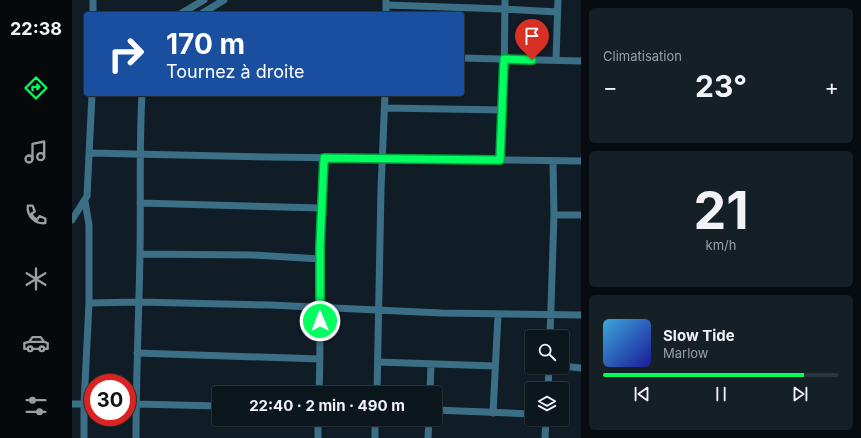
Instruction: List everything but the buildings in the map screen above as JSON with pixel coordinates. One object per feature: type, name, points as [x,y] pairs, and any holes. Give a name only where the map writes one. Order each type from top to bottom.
[{"type":"street","points":[[93,0],[93,12]]},
{"type":"street","points":[[183,12],[204,0]]},
{"type":"street","points":[[204,12],[224,0]]},
{"type":"street","points":[[500,160],[505,0]]},
{"type":"street","points":[[556,60],[558,0]]},
{"type":"street","points":[[386,3],[557,12]]},
{"type":"street","points":[[464,58],[581,60]]},
{"type":"street","points":[[72,220],[85,201],[88,191],[92,96]]},
{"type":"street","points":[[142,96],[136,404],[212,406]]},
{"type":"street","points":[[377,386],[385,96]]},
{"type":"street","points":[[385,108],[502,110]]},
{"type":"street","points":[[89,153],[383,159],[581,161]]},
{"type":"street","points":[[319,386],[321,208],[324,158]]},
{"type":"street","points":[[550,330],[554,215],[553,161]]},
{"type":"street","points":[[85,201],[89,225],[89,303],[85,374]]},
{"type":"street","points":[[140,203],[321,208]]},
{"type":"street","points":[[554,215],[581,215]]},
{"type":"street","points":[[140,254],[320,259]]},
{"type":"street","points":[[89,303],[138,302],[320,307],[498,315],[581,315]]},
{"type":"street","points":[[493,412],[498,315]]},
{"type":"street","points":[[137,353],[320,359]]},
{"type":"street","points":[[378,362],[495,366]]},
{"type":"street","points":[[430,386],[431,364]]},
{"type":"street","points":[[569,367],[581,368]]},
{"type":"street","points":[[72,404],[84,404]]},
{"type":"street","points":[[442,410],[525,414]]},
{"type":"street","points":[[84,426],[84,438]]},
{"type":"street","points":[[136,426],[136,438]]},
{"type":"street","points":[[318,426],[318,438]]},
{"type":"street","points":[[375,438],[376,426]]},
{"type":"street","points":[[428,438],[429,426]]},
{"type":"street","points":[[546,426],[546,438]]},
{"type":"route","points":[[320,321],[320,246],[324,158],[500,160],[504,59],[532,60]]}]
